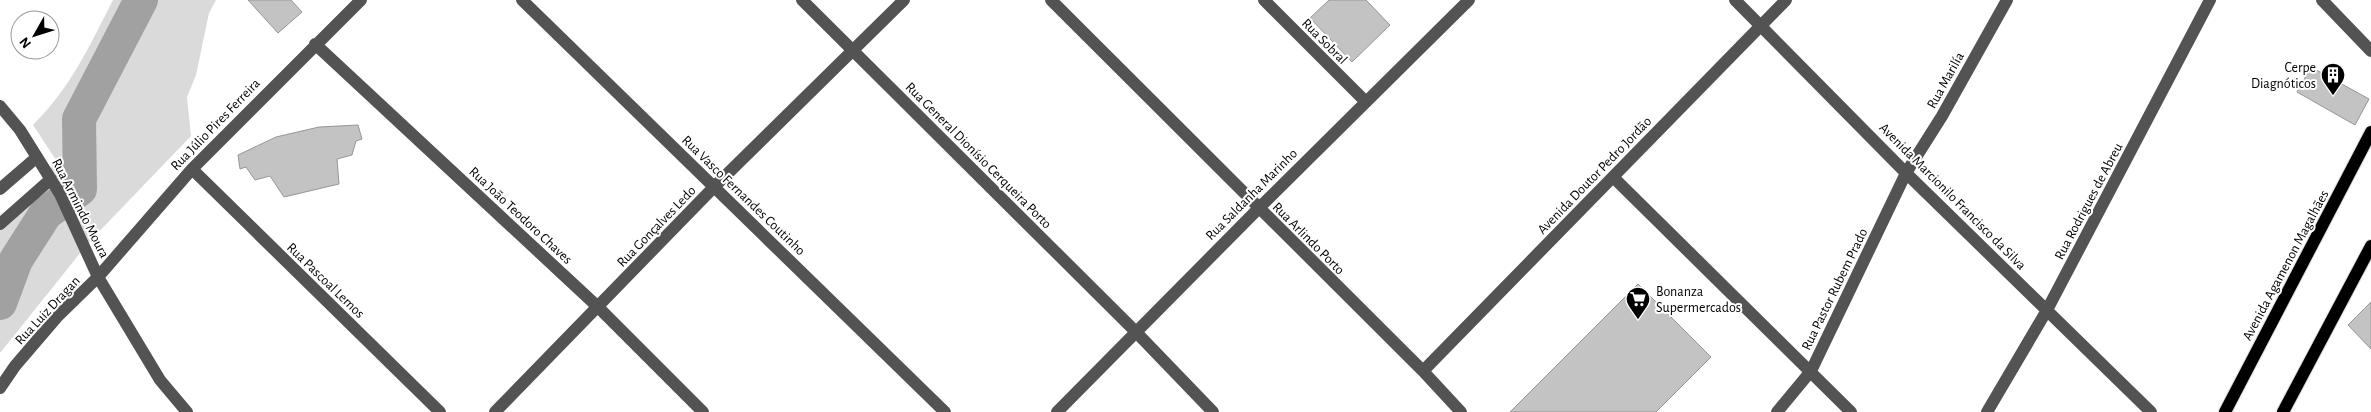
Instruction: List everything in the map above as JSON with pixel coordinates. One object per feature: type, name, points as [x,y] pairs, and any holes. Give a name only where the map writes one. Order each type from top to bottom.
[{"type":"main road","name":"Avenida Agamenon Magalhães","points":[[2225,412],[2371,132]]},
{"type":"main road","points":[[2283,412],[2371,246]]},
{"type":"street","name":"Rua Júlio Pires Ferreira","points":[[98,277],[192,169],[361,0]]},
{"type":"street","name":"Rua Vasco Fernandes Coutinho","points":[[522,0],[945,412]]},
{"type":"street","name":"Rua General Dionísio Cerqueira Porto","points":[[802,0],[1135,331],[1213,412]]},
{"type":"street","name":"Rua Gonçalves Ledo","points":[[495,412],[714,187],[904,0]]},
{"type":"street","name":"Rua Arlindo Porto","points":[[1051,0],[1423,371],[1461,412]]},
{"type":"street","name":"Rua Sobral","points":[[1264,0],[1366,102]]},
{"type":"street","name":"Rua Saldanha Marinho","points":[[1057,412],[1258,208],[1469,0]]},
{"type":"street","name":"Avenida Marcionilo Francisco da Silva","points":[[1735,0],[1762,25],[1906,173],[2151,412]]},
{"type":"street","name":"Avenida Doutor Pedro Jordão","points":[[1423,371],[1786,0]]},
{"type":"street","name":"Rua Marilía","points":[[1906,173],[1942,116],[2006,0]]},
{"type":"street","name":"Rua Rodrigues de Abreu","points":[[1987,412],[2047,310],[2210,0]]},
{"type":"street","points":[[2325,1],[2371,51]]},
{"type":"street","name":"Rua João Teodoro Chaves","points":[[315,44],[598,307],[703,412]]},
{"type":"street","name":"Rua Armindo Moura","points":[[0,106],[37,157],[60,194],[98,277],[160,380],[187,412]]},
{"type":"street","points":[[0,189],[37,157]]},
{"type":"street","name":"Rua Pascoal Lemos","points":[[192,169],[440,412]]},
{"type":"street","name":"Rua Pastor Rubem Prado","points":[[1778,412],[1811,372],[1906,173]]},
{"type":"street","points":[[1613,177],[1851,412]]},
{"type":"street","points":[[0,224],[51,179]]},
{"type":"street","name":"Rua Luiz Dragan","points":[[0,388],[15,366],[57,317],[98,277]]},
{"type":"shaded area","points":[[113,0],[216,0],[209,13],[196,75],[187,97],[191,136],[89,242],[0,353],[0,218],[39,188],[56,160],[33,125],[69,81]]},
{"type":"building","points":[[248,0],[291,0],[302,12],[278,33]]},
{"type":"building","points":[[1329,0],[1366,0],[1390,25],[1352,62],[1310,18]]},
{"type":"building","name":"Cerpe Diagnóticos","points":[[2311,67],[2369,99],[2355,125],[2297,92]]},
{"type":"building","points":[[358,125],[362,139],[356,141],[352,155],[337,159],[339,184],[284,197],[270,176],[255,180],[246,167],[240,169],[238,155],[276,137],[319,127]]},
{"type":"building","name":"Bonanza Supermercados","points":[[1638,284],[1711,357],[1656,412],[1510,412]]},
{"type":"building","points":[[2371,302],[2371,349],[2348,325]]},
{"type":"waterway","points":[[0,303],[16,260],[46,213],[80,189],[79,119],[141,0]]},
{"type":"place","name":"Cerpe Diagnóticos","points":[[2333,96]]},
{"type":"place","name":"Bonanza Supermercados","points":[[1638,320]]}]
